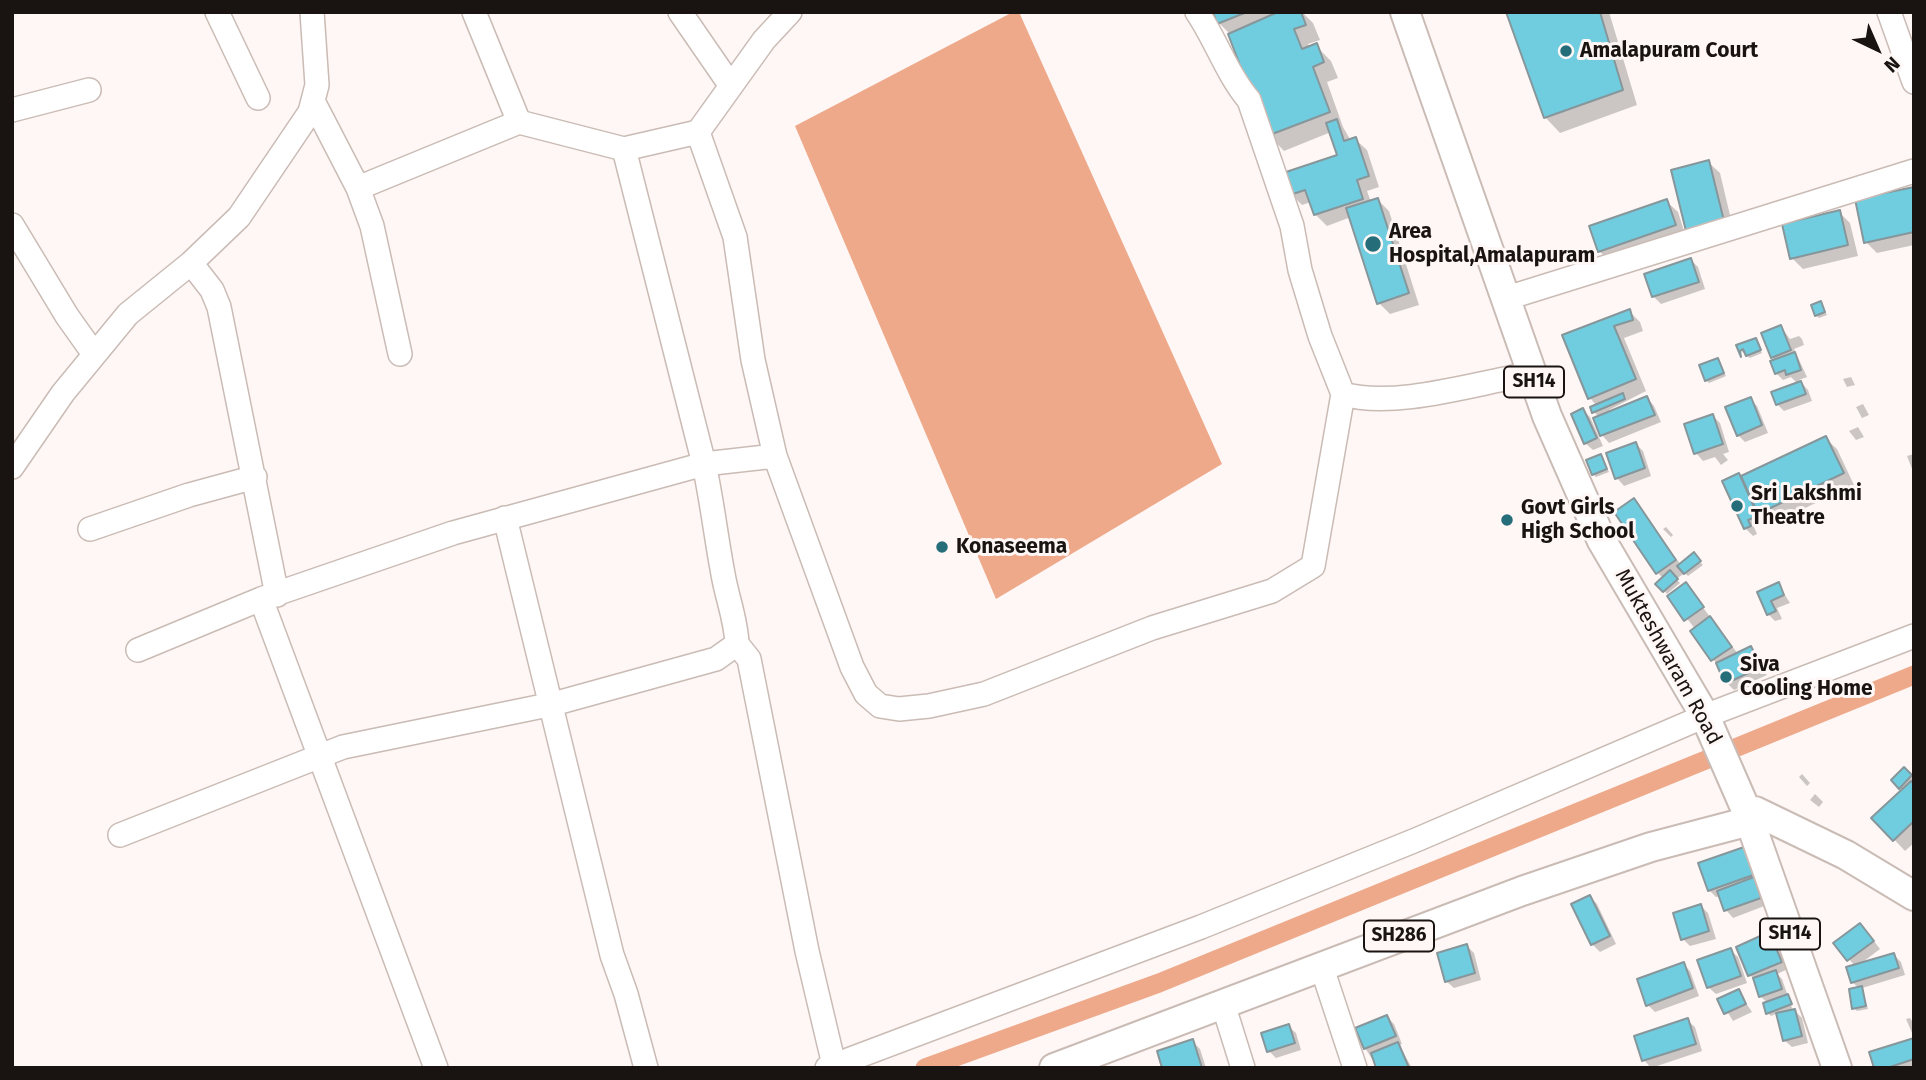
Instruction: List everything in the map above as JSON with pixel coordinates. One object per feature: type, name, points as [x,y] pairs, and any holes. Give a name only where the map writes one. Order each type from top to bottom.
[{"type":"main road","name":"Mukteshwaram Road","points":[[1405,12],[1531,374],[1602,541],[1708,724],[1746,812],[1837,1068]]},
{"type":"main road","points":[[1746,812],[1755,811],[1846,855],[1914,896]]},
{"type":"main road","name":"SH286","points":[[1054,1068],[1321,965],[1746,812]]},
{"type":"street","points":[[217,12],[258,98]]},
{"type":"street","points":[[12,465],[94,354],[128,314],[191,264],[239,217],[310,112],[317,85],[312,12]]},
{"type":"street","points":[[474,12],[519,122]]},
{"type":"street","points":[[680,12],[731,86]]},
{"type":"street","points":[[358,188],[519,122],[624,149],[698,132],[764,40],[790,12]]},
{"type":"street","points":[[698,132],[735,237],[753,360],[775,456],[823,593],[866,694],[880,706],[899,709],[929,706],[984,694],[1152,628],[1272,591],[1313,566],[1343,394],[1320,336],[1300,270],[1292,226],[1249,100],[1237,86],[1197,12]]},
{"type":"street","points":[[1889,12],[1914,82]]},
{"type":"street","points":[[12,110],[89,90]]},
{"type":"street","points":[[313,101],[358,188],[372,226],[400,354]]},
{"type":"street","points":[[624,149],[704,464],[717,524],[723,574],[736,625],[737,644],[749,659],[831,1067],[1201,927],[1708,724],[1914,636]]},
{"type":"street","points":[[1504,299],[1914,171]]},
{"type":"street","points":[[12,225],[67,316],[94,354]]},
{"type":"street","points":[[191,264],[212,290],[219,307],[255,477],[269,597],[321,755],[436,1068]]},
{"type":"street","points":[[1343,394],[1364,400],[1393,399],[1531,374]]},
{"type":"street","points":[[138,650],[269,597],[453,533],[704,464],[775,456]]},
{"type":"street","points":[[90,529],[189,495],[255,477]]},
{"type":"street","points":[[505,518],[553,704],[612,955],[626,994],[646,1068]]},
{"type":"street","points":[[120,835],[343,747],[553,704],[716,659],[737,644]]},
{"type":"street","points":[[1321,965],[1355,1068]]},
{"type":"street","points":[[1223,1004],[1243,1068]]},
{"type":"shaded area","points":[[1013,12],[1019,12],[1222,464],[996,599],[795,126]]},
{"type":"building","points":[[1213,12],[1247,12],[1217,24]]},
{"type":"building","points":[[1278,12],[1301,12],[1306,25],[1294,29],[1302,49],[1317,43],[1324,62],[1313,67],[1330,112],[1267,136],[1228,34]]},
{"type":"building","name":"Amalapuram Court","points":[[1506,12],[1600,12],[1623,90],[1544,118]]},
{"type":"building","points":[[1337,119],[1344,141],[1356,137],[1369,176],[1357,180],[1363,199],[1314,215],[1305,190],[1290,195],[1283,173],[1337,155],[1326,123]]},
{"type":"building","points":[[1709,160],[1724,221],[1686,231],[1671,170]]},
{"type":"building","points":[[1914,187],[1914,232],[1864,243],[1855,199]]},
{"type":"building","points":[[1378,198],[1409,293],[1377,304],[1346,208]]},
{"type":"building","points":[[1667,199],[1676,225],[1598,252],[1589,226]]},
{"type":"building","points":[[1840,210],[1848,245],[1790,259],[1782,224]]},
{"type":"building","points":[[1691,258],[1699,282],[1652,297],[1644,274]]},
{"type":"building","points":[[1821,301],[1825,312],[1815,316],[1811,305]]},
{"type":"building","points":[[1630,309],[1633,320],[1614,326],[1636,379],[1588,399],[1562,335]]},
{"type":"building","points":[[1781,325],[1791,350],[1771,358],[1761,333]]},
{"type":"building","points":[[1756,338],[1761,350],[1746,356],[1743,349],[1740,351],[1741,357],[1736,345]]},
{"type":"building","points":[[1795,352],[1801,370],[1786,375],[1785,370],[1775,374],[1770,361]]},
{"type":"building","points":[[1718,358],[1724,373],[1705,381],[1699,365]]},
{"type":"building","points":[[1801,381],[1806,394],[1776,405],[1771,392]]},
{"type":"building","points":[[1623,393],[1625,399],[1592,413],[1590,407]]},
{"type":"building","points":[[1647,396],[1655,415],[1600,436],[1593,418]]},
{"type":"building","points":[[1751,397],[1762,425],[1737,436],[1725,407]]},
{"type":"building","points":[[1583,408],[1597,438],[1584,444],[1571,414]]},
{"type":"building","points":[[1713,414],[1723,444],[1694,454],[1684,424]]},
{"type":"building","points":[[1826,436],[1844,473],[1758,514],[1741,476]]},
{"type":"building","points":[[1636,442],[1645,468],[1615,479],[1606,453]]},
{"type":"building","points":[[1601,454],[1607,469],[1592,475],[1586,460]]},
{"type":"building","points":[[1739,473],[1758,516],[1748,520],[1751,526],[1744,529],[1722,481]]},
{"type":"building","points":[[1634,498],[1676,560],[1656,574],[1614,512]]},
{"type":"building","points":[[1694,552],[1701,561],[1684,574],[1677,566]]},
{"type":"building","points":[[1670,570],[1678,579],[1663,592],[1655,584]]},
{"type":"building","points":[[1686,582],[1704,607],[1684,621],[1667,596]]},
{"type":"building","points":[[1779,582],[1784,595],[1771,601],[1776,611],[1767,615],[1757,592]]},
{"type":"building","points":[[1710,616],[1732,647],[1711,661],[1690,631]]},
{"type":"building","points":[[1751,646],[1761,667],[1725,684],[1716,663]]},
{"type":"building","points":[[1904,767],[1912,775],[1899,789],[1891,780]]},
{"type":"building","points":[[1911,781],[1914,784],[1914,821],[1893,841],[1871,818]]},
{"type":"building","points":[[1747,846],[1756,874],[1708,891],[1698,863]]},
{"type":"building","points":[[1754,877],[1761,898],[1724,911],[1717,891]]},
{"type":"building","points":[[1590,895],[1610,936],[1591,945],[1571,904]]},
{"type":"building","points":[[1701,904],[1709,931],[1681,940],[1673,913]]},
{"type":"building","points":[[1860,923],[1874,941],[1847,961],[1833,943]]},
{"type":"building","points":[[1769,932],[1782,962],[1748,976],[1736,947]]},
{"type":"building","points":[[1467,944],[1475,973],[1445,982],[1437,953]]},
{"type":"building","points":[[1731,948],[1741,976],[1707,988],[1697,960]]},
{"type":"building","points":[[1894,953],[1899,968],[1851,983],[1846,967]]},
{"type":"building","points":[[1684,962],[1693,988],[1646,1006],[1637,979]]},
{"type":"building","points":[[1776,970],[1782,989],[1759,997],[1753,978]]},
{"type":"building","points":[[1862,986],[1866,1006],[1852,1009],[1849,989]]},
{"type":"building","points":[[1739,989],[1746,1004],[1724,1014],[1717,999]]},
{"type":"building","points":[[1788,994],[1792,1004],[1766,1014],[1763,1003]]},
{"type":"building","points":[[1795,1009],[1802,1036],[1783,1041],[1776,1013]]},
{"type":"building","points":[[1387,1015],[1396,1036],[1364,1049],[1355,1028]]},
{"type":"building","points":[[1688,1018],[1696,1044],[1642,1061],[1634,1036]]},
{"type":"building","points":[[1289,1024],[1295,1043],[1267,1052],[1261,1033]]},
{"type":"building","points":[[1914,1038],[1914,1059],[1887,1068],[1874,1068],[1869,1052]]},
{"type":"building","points":[[1193,1039],[1202,1068],[1162,1068],[1157,1051]]},
{"type":"building","points":[[1398,1042],[1409,1068],[1376,1068],[1371,1053]]},
{"type":"waterway","points":[[925,1068],[1159,983],[1914,675]]},
{"type":"place","name":"Amalapuram Court","points":[[1566,51]]},
{"type":"place","name":"Area Hospital,Amalapuram","points":[[1373,244]]},
{"type":"place","name":"Sri Lakshmi Theatre","points":[[1737,506]]},
{"type":"place","name":"Govt Girls High School","points":[[1507,520]]},
{"type":"place","name":"Konaseema","points":[[942,547]]},
{"type":"place","name":"Siva Cooling Home","points":[[1726,677]]}]
